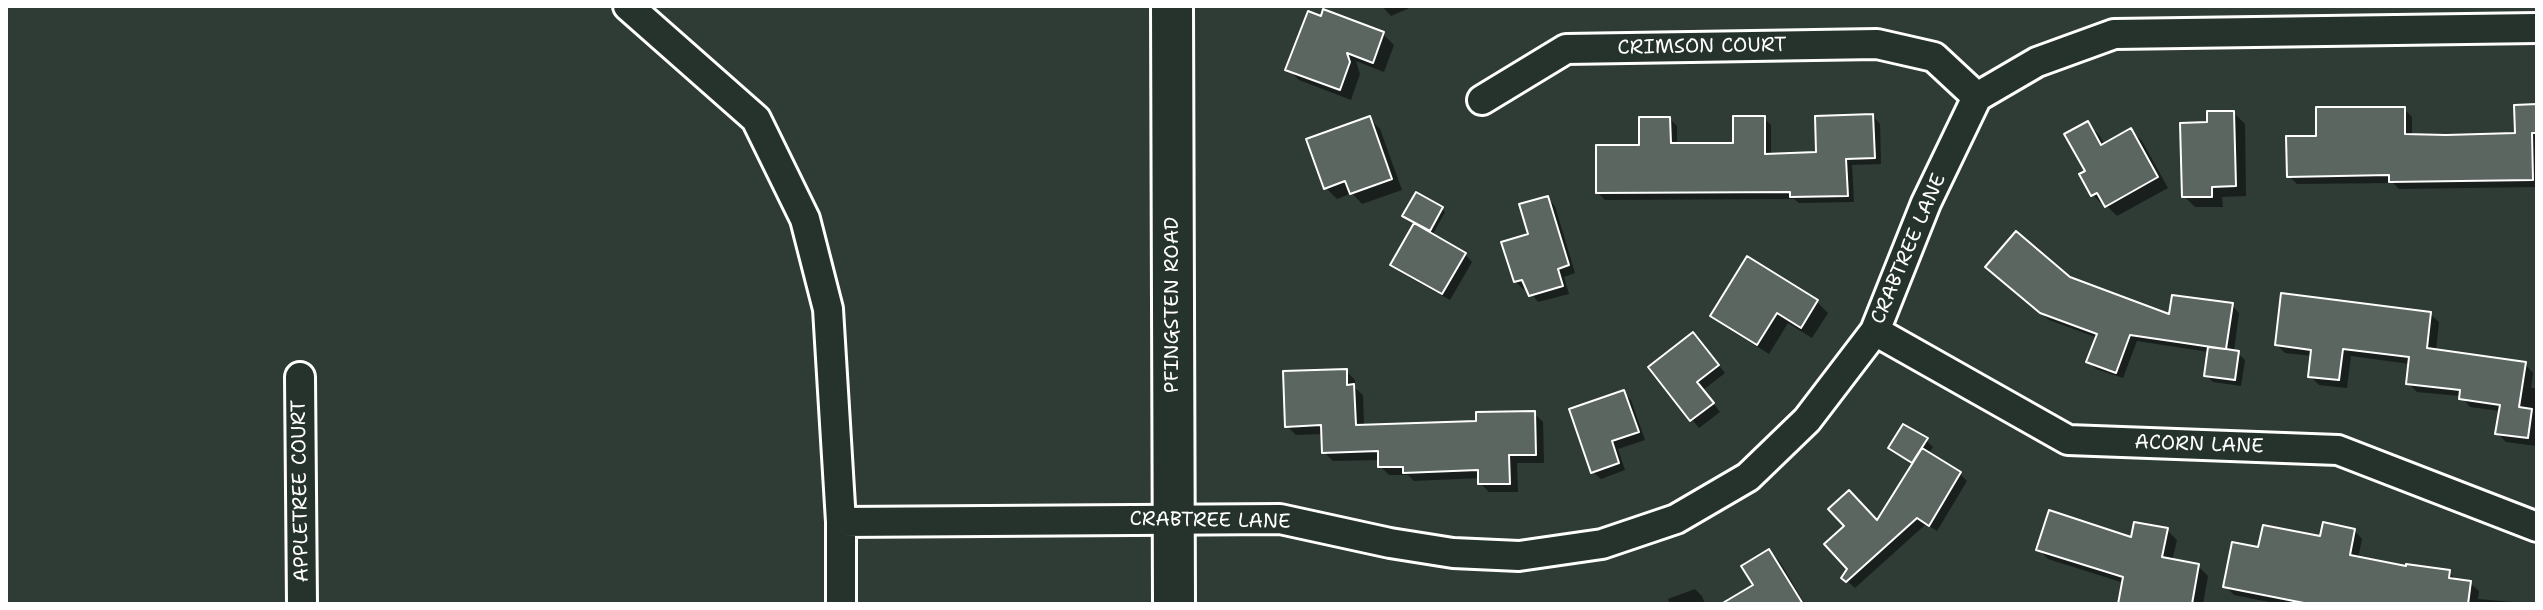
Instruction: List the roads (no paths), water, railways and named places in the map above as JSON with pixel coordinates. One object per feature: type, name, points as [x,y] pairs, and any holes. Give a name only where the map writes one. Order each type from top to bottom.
[{"type":"main road","name":"PFINGSTEN ROAD","points":[[1172,6],[1174,604]]},
{"type":"street","points":[[628,6],[756,119],[805,219],[828,309],[841,522],[841,604]]},
{"type":"street","points":[[1977,97],[2037,62],[2114,34],[2537,28]]},
{"type":"street","name":"CRIMSON COURT","points":[[1482,100],[1566,49],[1877,44],[1934,57],[1977,97]]},
{"type":"street","name":"CRABTREE LANE","points":[[841,522],[1280,519],[1453,553],[1519,556],[1602,544],[1676,519],[1748,477],[1807,420],[1875,331],[1926,203],[1977,97]]},
{"type":"street","name":"ACORN LANE","points":[[1875,331],[2068,440],[2338,450],[2537,527]]},
{"type":"street","name":"APPLETREE COURT","points":[[300,377],[302,604]]}]
